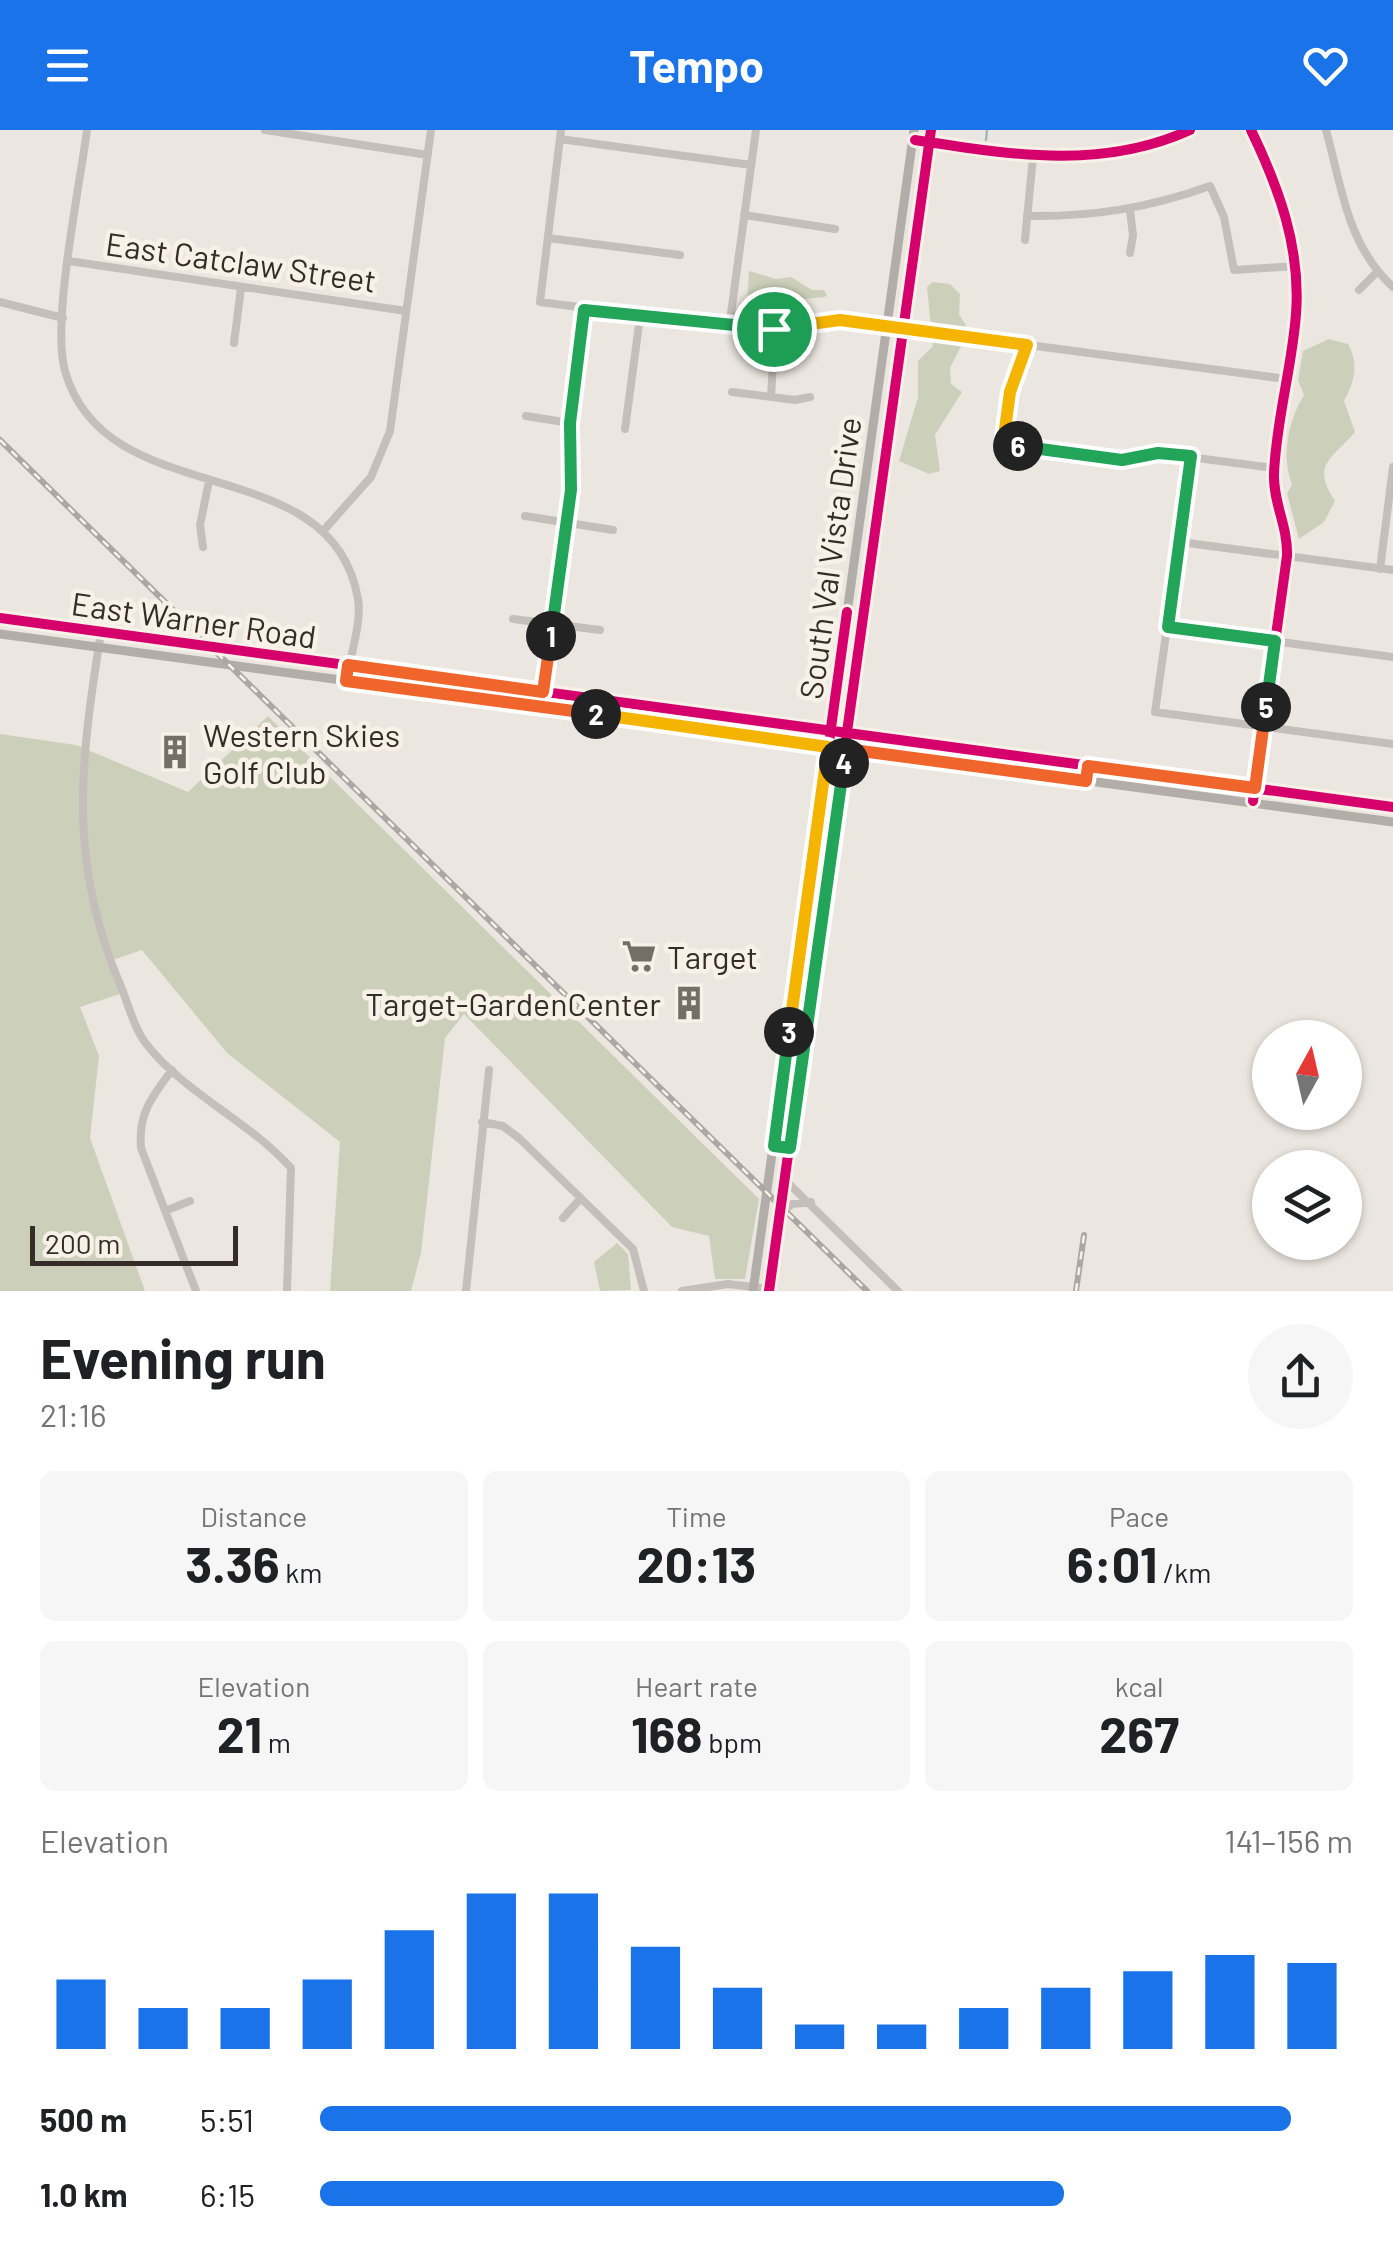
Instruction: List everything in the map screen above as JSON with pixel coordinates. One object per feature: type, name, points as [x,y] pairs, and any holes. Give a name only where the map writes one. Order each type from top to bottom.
[{"type":"main road","name":"South Val Vista Drive","points":[[770,1290],[931,130]]},
{"type":"main road","name":"South Val Vista Drive","points":[[754,1289],[913,135]]},
{"type":"main road","points":[[856,548],[872,551]]},
{"type":"main road","name":"East Warner Road","points":[[0,618],[1393,807]]},
{"type":"main road","name":"East Warner Road","points":[[0,634],[1393,822]]},
{"type":"main road","points":[[418,690],[420,675]]},
{"type":"main road","points":[[481,699],[535,699],[543,692]]},
{"type":"main road","points":[[644,721],[645,704]]},
{"type":"main road","points":[[992,768],[994,752]]},
{"type":"main road","points":[[1086,781],[1088,766]]},
{"type":"main road","points":[[798,974],[813,976]]},
{"type":"main road","points":[[774,1146],[790,1148]]},
{"type":"street","points":[[88,130],[63,318],[64,369],[91,421],[138,458],[278,503],[324,530],[345,564],[359,602],[346,681]]},
{"type":"street","points":[[265,130],[428,155]]},
{"type":"street","points":[[324,530],[370,478],[385,447],[431,130]]},
{"type":"street","points":[[729,328],[756,130]]},
{"type":"street","points":[[1250,130],[1281,199],[1295,266],[1296,314],[1274,468],[1275,497],[1288,529],[1286,556],[1252,804]]},
{"type":"street","points":[[913,135],[929,142],[1033,157],[1118,152],[1184,131]]},
{"type":"street","points":[[1328,131],[1354,236],[1376,272],[1393,287]]},
{"type":"street","points":[[751,164],[561,134],[540,302],[729,328],[774,329],[813,320],[888,326],[1286,379]]},
{"type":"street","points":[[1025,240],[1033,157]]},
{"type":"street","points":[[1028,216],[1081,217],[1130,210],[1210,186],[1224,217],[1234,270],[1295,266]]},
{"type":"street","points":[[1130,210],[1134,235],[1130,253]]},
{"type":"street","points":[[744,215],[834,228]]},
{"type":"street","points":[[548,238],[680,255]]},
{"type":"street","name":"East Catclaw Street","points":[[69,261],[406,311]]},
{"type":"street","points":[[1359,290],[1376,272]]},
{"type":"street","points":[[234,343],[242,288]]},
{"type":"street","points":[[0,302],[63,318]]},
{"type":"street","points":[[543,692],[572,480],[570,423],[584,310]]},
{"type":"street","points":[[625,430],[640,318]]},
{"type":"street","points":[[771,397],[774,329]]},
{"type":"street","points":[[1027,345],[1010,392],[1003,444],[1122,460],[1158,453],[1274,468]]},
{"type":"street","points":[[732,392],[810,397]]},
{"type":"street","points":[[526,416],[570,423]]},
{"type":"street","points":[[1191,456],[1155,712],[1393,744]]},
{"type":"street","points":[[1380,568],[1393,467]]},
{"type":"street","points":[[202,547],[200,525],[208,480]]},
{"type":"street","points":[[525,516],[613,530]]},
{"type":"street","points":[[1180,542],[1393,570]]},
{"type":"street","points":[[514,619],[600,630]]},
{"type":"street","points":[[1168,627],[1393,658]]},
{"type":"street","points":[[101,632],[81,792],[84,871],[110,961],[145,1042],[172,1070],[269,1143],[291,1168],[287,1291]]},
{"type":"street","points":[[172,1070],[144,1106],[139,1126],[141,1148],[196,1291]]},
{"type":"street","points":[[466,1291],[489,1070]]},
{"type":"street","points":[[482,1122],[503,1126],[520,1139],[633,1249],[644,1291]]},
{"type":"street","points":[[785,1180],[898,1291]]},
{"type":"street","points":[[563,1218],[581,1198]]},
{"type":"street","points":[[165,1211],[190,1200]]},
{"type":"street","points":[[780,1214],[792,1204],[810,1202]]},
{"type":"street","points":[[682,1291],[728,1284],[770,1290]]},
{"type":"green space","points":[[749,271],[776,279],[791,277],[812,290],[824,290],[827,296],[765,313],[747,305]]},
{"type":"green space","points":[[933,282],[950,284],[960,294],[959,314],[969,331],[950,368],[951,384],[962,392],[935,435],[940,471],[929,474],[899,461],[918,397],[918,361],[933,346],[927,287]]},
{"type":"green space","points":[[1329,339],[1348,344],[1354,359],[1353,379],[1344,401],[1355,432],[1324,470],[1335,501],[1324,522],[1299,539],[1287,493],[1292,485],[1288,439],[1304,395],[1298,380],[1303,351]]},
{"type":"green space","name":"Western Skies Golf Club","points":[[268,716],[759,1199],[745,1279],[715,1279],[709,1236],[672,1227],[464,1014],[445,1038],[421,1253],[411,1291],[330,1291],[340,1142],[227,1053],[142,950],[110,961],[123,993],[80,1007],[99,1056],[90,1138],[145,1291],[0,1291],[0,734],[76,745],[188,792]]},
{"type":"green space","points":[[617,1243],[628,1254],[631,1290],[600,1291],[594,1262]]},
{"type":"waterway","points":[[986,140],[987,130]]},
{"type":"railway","points":[[0,440],[867,1291]]},
{"type":"railway","points":[[1076,1291],[1084,1235]]},
{"type":"cycle path","points":[[769,1291],[931,130]]},
{"type":"cycle path","points":[[915,140],[1019,154],[1088,155],[1156,143],[1190,130]]},
{"type":"cycle path","points":[[1251,130],[1286,219],[1297,290],[1274,474],[1287,556],[1253,801]]},
{"type":"cycle path","points":[[812,865],[847,612]]},
{"type":"cycle path","points":[[0,618],[1393,807]]},
{"type":"cycle path","points":[[660,723],[957,763]]},
{"type":"place","name":"Western Skies Golf Club","points":[[175,752]]},
{"type":"place","name":"Target","points":[[639,956]]},
{"type":"place","name":"Target-GardenCenter","points":[[689,1003]]},
{"type":"route","points":[[584,310],[774,329],[813,320],[840,320],[1027,345],[1010,392],[1003,444],[1122,460],[1158,453],[1191,456],[1168,627],[1275,641],[1255,788],[1088,766],[1086,781],[846,749],[790,1148],[774,1146],[828,747],[346,681],[348,665],[543,692],[571,490],[570,423],[584,310]]}]
